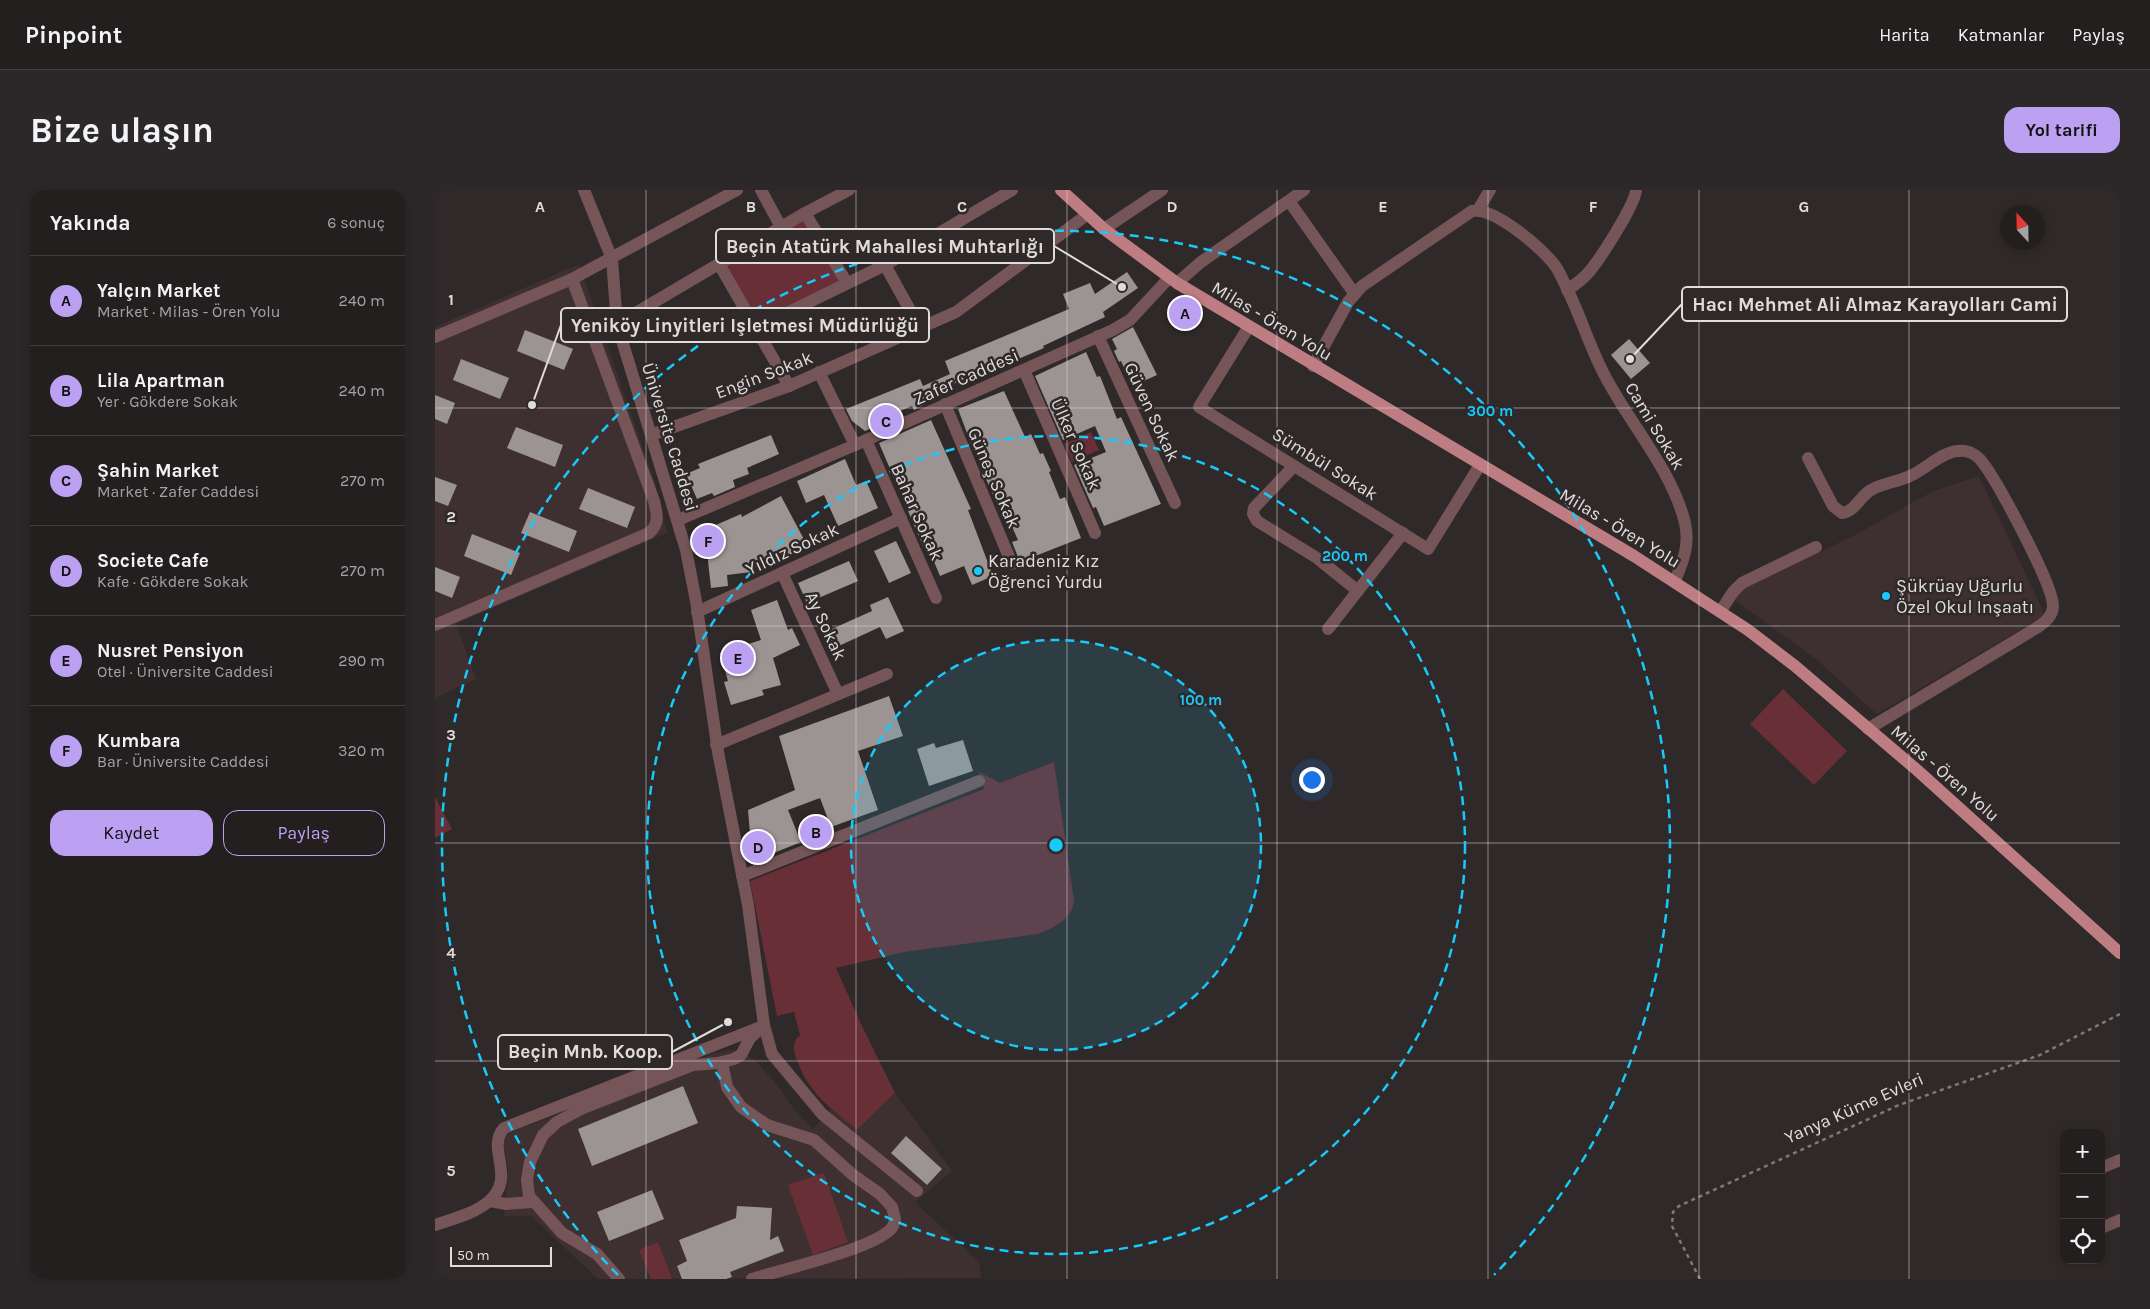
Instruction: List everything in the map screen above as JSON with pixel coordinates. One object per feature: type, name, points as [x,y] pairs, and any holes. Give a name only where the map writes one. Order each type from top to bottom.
[{"type":"main road","name":"Milas - Ören Yolu","points":[[1061,190],[1104,229],[1173,280],[1248,328],[1675,581],[1795,666],[1869,729],[2120,953]]},
{"type":"street","name":"Üniversite Caddesi","points":[[584,190],[612,259],[617,324],[686,550],[717,745],[748,905],[764,1025],[772,1054],[818,1110],[917,1191]]},
{"type":"street","points":[[435,336],[572,279],[737,190]]},
{"type":"street","points":[[761,190],[781,228]]},
{"type":"street","points":[[617,324],[805,213],[849,190]]},
{"type":"street","points":[[756,328],[885,265],[1012,190]]},
{"type":"street","points":[[1104,229],[1162,190]]},
{"type":"street","name":"Zafer Caddesi","points":[[678,520],[861,443],[1130,320],[1173,280],[1304,190]]},
{"type":"street","points":[[1313,366],[1354,293],[1376,275],[1450,225],[1472,211],[1478,210],[1490,190]]},
{"type":"street","points":[[1567,290],[1584,278],[1592,268],[1631,206],[1636,190]]},
{"type":"street","points":[[1289,201],[1354,293]]},
{"type":"street","name":"Cami Sokak","points":[[1478,210],[1497,217],[1540,250],[1554,264],[1605,377],[1645,441],[1678,503],[1687,535],[1687,548],[1675,581]]},
{"type":"street","points":[[805,213],[847,283]]},
{"type":"street","name":"Engin Sokak","points":[[651,435],[789,386],[921,330],[956,312],[1088,214]]},
{"type":"street","points":[[719,264],[789,386]]},
{"type":"street","points":[[885,265],[921,330]]},
{"type":"street","points":[[435,624],[649,533],[656,525],[654,501],[572,279]]},
{"type":"street","name":"Sümbül Sokak","points":[[1248,328],[1199,407],[1428,549],[1480,465]]},
{"type":"street","name":"Güven Sokak","points":[[1098,336],[1175,503]]},
{"type":"street","name":"Ülker Sokak","points":[[1024,370],[1095,533]]},
{"type":"street","name":"Bahar Sokak","points":[[819,372],[861,443],[901,518],[936,598]]},
{"type":"street","name":"Güneş Sokak","points":[[945,404],[1012,564]]},
{"type":"street","points":[[1808,458],[1833,506],[1842,513],[1849,512],[1862,497],[1878,486],[1912,476],[1933,462],[1955,451],[1971,452],[1983,462],[2015,518],[2045,578],[2053,604],[2051,614],[2038,627],[1869,729]]},
{"type":"street","points":[[1294,466],[1254,508],[1253,514],[1257,520],[1317,558],[1358,591]]},
{"type":"street","name":"Yıldız Sokak","points":[[697,612],[901,518]]},
{"type":"street","points":[[1328,629],[1403,533]]},
{"type":"street","points":[[1720,612],[1733,592],[1742,583],[1816,547]]},
{"type":"street","name":"Ay Sokak","points":[[782,573],[838,694]]},
{"type":"street","points":[[717,745],[887,674]]},
{"type":"street","points":[[742,876],[979,780]]},
{"type":"street","points":[[619,1279],[597,1254],[567,1238],[533,1202],[527,1189],[531,1162],[543,1135],[550,1127],[581,1109],[693,1065],[722,1062],[741,1055],[750,1038],[764,1025]]},
{"type":"street","points":[[435,1225],[481,1207],[496,1193],[502,1177],[498,1140],[499,1134],[504,1128],[764,1025]]},
{"type":"street","points":[[722,1062],[727,1087],[741,1107],[767,1124],[814,1140],[853,1175],[880,1194],[892,1207],[895,1218],[890,1230],[873,1240],[823,1258],[752,1279]]},
{"type":"street","points":[[2105,1166],[2120,1160]]},
{"type":"street","points":[[490,1200],[506,1204],[533,1202]]},
{"type":"street","points":[[2105,1226],[2120,1220]]},
{"type":"path","name":"Yanya Küme Evleri","points":[[1700,1279],[1673,1226],[1673,1212],[1679,1206],[1899,1106],[2040,1055],[2120,1014]]},
{"type":"shaded area","points":[[805,213],[847,283],[756,328],[719,264]]},
{"type":"shaded area","points":[[579,264],[655,483],[667,533],[456,624],[476,679],[435,698],[435,327]]},
{"type":"shaded area","points":[[1091,432],[1099,450],[1072,462],[1064,444]]},
{"type":"shaded area","name":"Şükrüay Uğurlu Özel Okul Inşaatı","points":[[1979,476],[2045,615],[1877,714],[1817,660],[1735,600],[1737,592],[1859,533],[1920,498],[1937,490]]},
{"type":"shaded area","points":[[1783,689],[1847,751],[1814,785],[1750,724]]},
{"type":"shaded area","points":[[1054,762],[1074,900],[1073,907],[1062,922],[1038,934],[904,952],[836,968],[895,1093],[857,1130],[822,1100],[807,1082],[794,1050],[794,1044],[800,1035],[794,1012],[777,1016],[750,881],[984,789],[979,772],[1000,783]]},
{"type":"shaded area","points":[[435,797],[452,829],[435,838]]},
{"type":"shaded area","points":[[727,1050],[740,1051],[756,1061],[776,1084],[796,1112],[813,1129],[831,1109],[858,1130],[895,1093],[952,1171],[915,1202],[979,1262],[981,1278],[598,1279],[531,1216],[504,1216],[508,1170],[502,1136],[712,1054]]},
{"type":"shaded area","points":[[824,1173],[848,1242],[813,1255],[788,1185]]},
{"type":"shaded area","points":[[658,1242],[672,1279],[651,1279],[639,1250]]},
{"type":"building","points":[[1127,272],[1138,288],[1103,312],[1105,317],[1043,346],[1044,348],[1011,362],[1010,360],[927,395],[929,401],[924,405],[914,410],[912,406],[888,416],[890,420],[865,431],[852,421],[846,409],[920,379],[923,386],[950,374],[945,361],[1069,309],[1063,294],[1090,283],[1095,294]]},
{"type":"building","points":[[1133,327],[1157,375],[1132,386],[1121,361],[1119,362],[1114,351],[1117,349],[1112,339]]},
{"type":"building","points":[[525,330],[573,349],[564,370],[517,351]]},
{"type":"building","points":[[1629,339],[1650,363],[1631,379],[1611,355]]},
{"type":"building","points":[[1086,352],[1097,377],[1100,376],[1117,419],[1121,417],[1161,504],[1104,526],[1096,507],[1093,508],[1074,465],[1106,452],[1095,426],[1063,440],[1035,376]]},
{"type":"building","points":[[461,359],[509,378],[500,399],[453,380]]},
{"type":"building","points":[[1004,391],[1025,437],[1031,434],[1040,454],[1043,453],[1060,499],[1065,497],[1081,538],[1020,562],[1012,542],[1018,540],[1009,520],[1005,521],[994,497],[986,479],[989,477],[977,450],[974,452],[958,409]]},
{"type":"building","points":[[435,395],[455,403],[447,424],[435,419]]},
{"type":"building","points":[[931,420],[971,509],[968,510],[993,576],[972,585],[964,566],[940,576],[927,545],[923,546],[879,443]]},
{"type":"building","points":[[516,427],[563,445],[555,467],[507,448]]},
{"type":"building","points":[[771,435],[779,454],[747,468],[749,474],[733,480],[735,487],[714,496],[712,493],[697,499],[686,474],[700,468],[698,464]]},
{"type":"building","points":[[845,459],[856,485],[866,481],[878,508],[838,526],[824,495],[806,503],[797,481]]},
{"type":"building","points":[[435,477],[457,485],[448,506],[435,501]]},
{"type":"building","points":[[588,488],[635,507],[627,528],[579,509]]},
{"type":"building","points":[[781,496],[808,547],[789,555],[787,551],[750,568],[751,572],[727,575],[728,586],[711,588],[707,552],[697,528],[708,524],[709,528],[741,514],[742,517]]},
{"type":"building","points":[[530,512],[577,531],[569,552],[521,533]]},
{"type":"building","points":[[472,534],[520,553],[511,575],[464,556]]},
{"type":"building","points":[[896,541],[911,573],[889,583],[874,551]]},
{"type":"building","points":[[849,561],[858,581],[807,603],[798,583]]},
{"type":"building","points":[[435,567],[460,577],[452,598],[435,591]]},
{"type":"building","points":[[888,597],[904,631],[886,639],[880,627],[830,650],[823,633],[872,611],[870,605]]},
{"type":"building","points":[[777,600],[788,630],[792,628],[800,645],[773,658],[781,685],[762,690],[764,695],[731,705],[724,682],[728,681],[720,653],[761,640],[751,610]]},
{"type":"building","points":[[889,696],[903,736],[858,751],[878,810],[831,827],[820,798],[788,810],[801,842],[759,859],[751,845],[748,810],[795,790],[779,736]]},
{"type":"building","points":[[963,740],[973,771],[929,786],[917,749],[934,743],[936,748]]},
{"type":"building","points":[[683,1086],[698,1123],[592,1166],[578,1129]]},
{"type":"building","points":[[906,1136],[942,1169],[927,1185],[891,1153]]},
{"type":"building","points":[[652,1190],[664,1219],[609,1241],[597,1212]]},
{"type":"building","points":[[737,1206],[772,1208],[770,1240],[778,1236],[784,1251],[730,1272],[732,1277],[726,1279],[682,1279],[677,1266],[687,1261],[679,1240],[736,1218]]},
{"type":"place","name":"Beçin Atatürk Mahallesi Muhtarlığı","points":[[1122,287]]},
{"type":"place","name":"Yalçın Market","points":[[1185,313]]},
{"type":"place","name":"Hacı Mehmet Ali Almaz Karayolları Cami","points":[[1630,359]]},
{"type":"place","name":"Yeniköy Linyitleri Işletmesi Müdürlüğü","points":[[532,405]]},
{"type":"place","name":"Şahin Market","points":[[886,421]]},
{"type":"place","name":"Kumbara","points":[[708,541]]},
{"type":"place","name":"Karadeniz Kız Öğrenci Yurdu","points":[[978,571]]},
{"type":"place","name":"Şükrüay Uğurlu Özel Okul Inşaatı","points":[[1886,596]]},
{"type":"place","name":"Nusret Pensiyon","points":[[738,658]]},
{"type":"place","name":"Lila Apartman","points":[[816,832]]},
{"type":"place","name":"Societe Cafe","points":[[758,847]]},
{"type":"place","name":"Beçin Mnb. Koop.","points":[[728,1022]]}]
